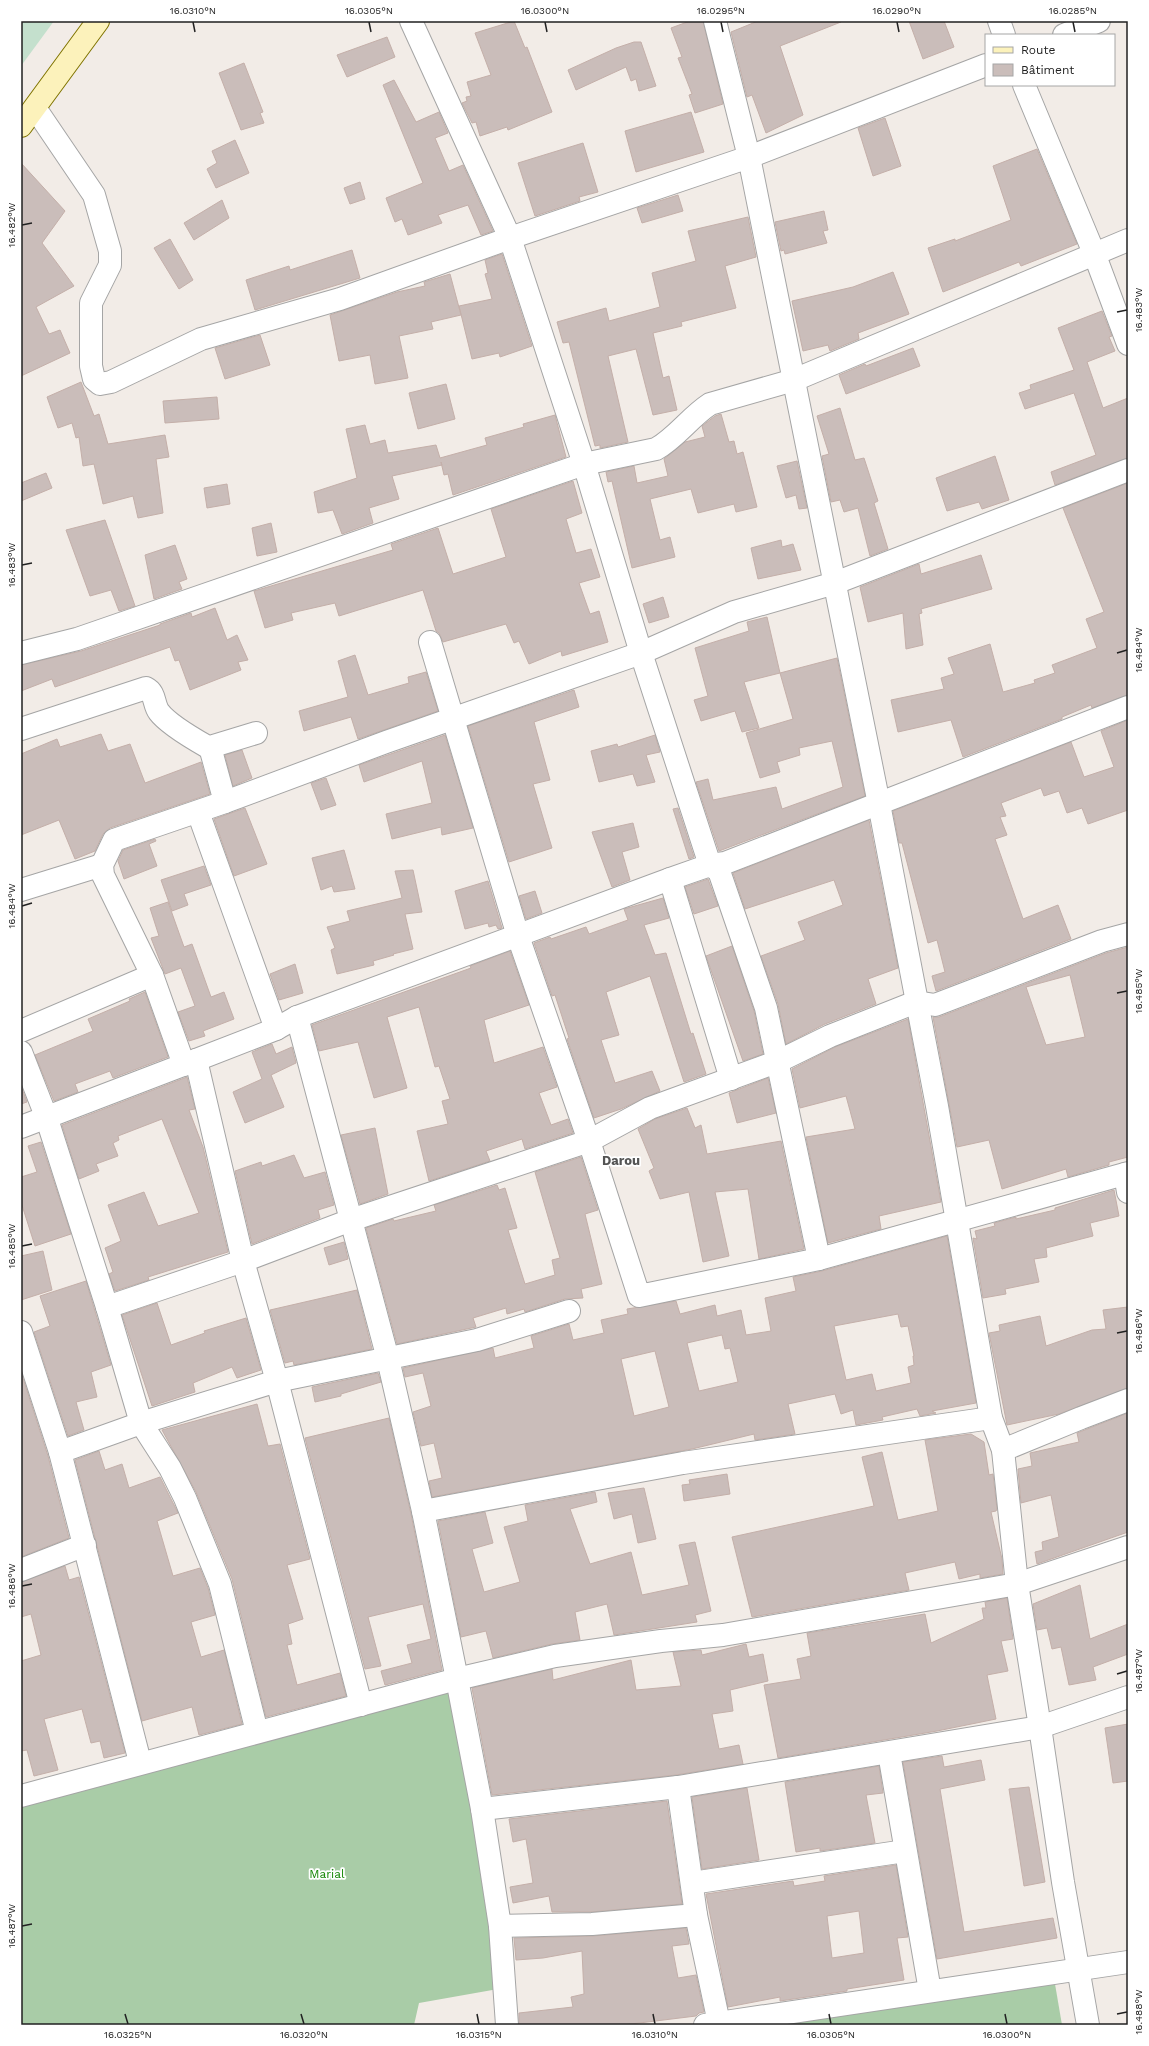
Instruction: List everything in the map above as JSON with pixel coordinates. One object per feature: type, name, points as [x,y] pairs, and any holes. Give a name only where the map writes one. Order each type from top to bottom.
[{"type":"street","points":[[21,126],[98,21]]},
{"type":"street","points":[[411,21],[510,238],[584,464],[641,653],[710,865],[719,871],[766,1008],[779,1061],[819,1258]]},
{"type":"street","points":[[715,21],[749,157],[835,583],[937,1106],[991,1418],[1003,1450],[1016,1584],[1040,1727],[1063,1882],[1088,2025]]},
{"type":"street","points":[[999,21],[1004,34]]},
{"type":"street","points":[[1066,34],[1099,21]]},
{"type":"street","points":[[35,108],[94,195],[110,251],[110,265],[91,303],[91,366],[94,379],[100,384],[111,382],[201,339],[340,299],[510,238],[749,157],[985,65]]},
{"type":"street","points":[[1024,86],[1094,253],[1128,344]]},
{"type":"street","points":[[21,653],[77,639],[584,464],[656,449],[666,443],[700,410],[710,404],[794,380],[1128,240]]},
{"type":"street","points":[[361,1705],[277,1381],[190,1063],[152,975],[103,875],[102,865],[114,840],[198,812],[386,742],[454,720],[641,653],[734,612],[835,583],[1128,470]]},
{"type":"street","points":[[430,642],[518,936],[589,1141],[639,1296],[819,1258],[957,1221],[1127,1180]]},
{"type":"street","points":[[21,729],[146,688],[151,691],[158,711],[167,719],[210,747],[225,802]]},
{"type":"street","points":[[21,1126],[190,1063],[276,1029],[297,1017],[670,879],[710,865],[725,863],[1128,707]]},
{"type":"street","points":[[210,747],[256,733]]},
{"type":"street","points":[[198,812],[276,1029]]},
{"type":"street","points":[[21,890],[102,865]]},
{"type":"street","points":[[670,879],[731,1079]]},
{"type":"street","points":[[107,1307],[243,1261],[351,1220],[589,1141],[650,1108],[779,1061],[830,1036],[916,1002],[935,1005],[1102,941],[1128,934]]},
{"type":"street","points":[[21,1031],[152,975]]},
{"type":"street","points":[[297,1017],[388,1359],[423,1511],[482,1810],[500,1926],[507,2025]]},
{"type":"street","points":[[21,1052],[46,1116],[107,1307],[141,1423],[170,1468],[185,1498],[220,1584],[257,1732]]},
{"type":"street","points":[[60,1452],[141,1423],[277,1381],[477,1340],[569,1311]]},
{"type":"street","points":[[21,1332],[60,1452],[140,1762]]},
{"type":"street","points":[[1003,1450],[1128,1400]]},
{"type":"street","points":[[423,1511],[683,1464],[991,1418]]},
{"type":"street","points":[[21,1570],[85,1545]]},
{"type":"street","points":[[21,1796],[140,1762],[457,1679],[555,1656],[661,1641],[723,1635],[1016,1584],[1128,1547]]},
{"type":"street","points":[[482,1810],[678,1787],[1040,1727],[1128,1697]]},
{"type":"street","points":[[890,1753],[905,1851],[930,1991]]},
{"type":"street","points":[[678,1787],[712,2024],[1128,1962]]},
{"type":"street","points":[[692,1883],[905,1851]]},
{"type":"street","points":[[500,1926],[592,1924],[696,1915]]},
{"type":"green space","points":[[21,21],[54,21],[21,66]]},
{"type":"green space","name":"Marial","points":[[452,1685],[498,1989],[419,2003],[414,2025],[21,2025],[21,1803]]},
{"type":"green space","points":[[1055,1984],[1062,2025],[769,2025]]},
{"type":"building","points":[[514,21],[525,48],[527,47],[552,112],[508,130],[507,127],[480,136],[476,122],[472,123],[462,103],[467,101],[466,97],[471,96],[467,82],[491,75],[475,33]]},
{"type":"building","points":[[690,21],[703,21],[723,104],[695,113],[689,95],[692,94],[678,58],[682,57],[671,28]]},
{"type":"building","points":[[758,21],[841,22],[780,46],[803,115],[766,133],[752,95],[747,97],[731,32]]},
{"type":"building","points":[[909,21],[944,21],[954,47],[923,59]]},
{"type":"building","points":[[387,37],[395,57],[347,77],[337,55]]},
{"type":"building","points":[[634,42],[641,42],[656,86],[639,91],[636,79],[631,81],[626,67],[576,90],[568,70],[616,48]]},
{"type":"building","points":[[244,63],[263,112],[260,113],[264,123],[241,130],[219,73]]},
{"type":"building","points":[[394,80],[416,122],[439,112],[448,133],[435,138],[449,171],[463,165],[493,231],[481,235],[468,205],[438,215],[442,223],[408,235],[402,219],[395,222],[386,198],[423,183],[383,85]]},
{"type":"building","points":[[691,112],[704,152],[636,172],[625,131]]},
{"type":"building","points":[[885,118],[901,166],[873,176],[858,128]]},
{"type":"building","points":[[235,140],[249,173],[216,188],[207,169],[217,163],[212,151]]},
{"type":"building","points":[[583,143],[598,192],[579,197],[580,201],[535,216],[518,163]]},
{"type":"building","points":[[1037,149],[1077,244],[1021,266],[1019,262],[943,292],[928,248],[955,239],[955,241],[1011,220],[993,166]]},
{"type":"building","points":[[21,163],[65,211],[42,243],[74,286],[36,307],[49,334],[60,330],[70,353],[21,376]]},
{"type":"building","points":[[360,182],[365,199],[350,204],[344,188]]},
{"type":"building","points":[[678,195],[683,211],[642,223],[637,208]]},
{"type":"building","points":[[222,200],[229,218],[194,240],[184,223]]},
{"type":"building","points":[[824,211],[828,230],[823,231],[827,243],[785,254],[784,250],[781,251],[775,222]]},
{"type":"building","points":[[748,217],[756,257],[725,266],[736,308],[681,322],[682,326],[653,333],[663,378],[669,376],[677,410],[653,415],[636,349],[608,356],[628,442],[600,448],[600,445],[595,446],[569,342],[563,343],[557,322],[606,308],[609,321],[660,307],[652,273],[696,261],[688,231]]},
{"type":"building","points":[[170,239],[193,280],[179,289],[154,248]]},
{"type":"building","points":[[352,250],[360,278],[255,310],[246,280],[289,266],[290,270]]},
{"type":"building","points":[[502,254],[532,346],[500,357],[499,353],[472,359],[459,306],[492,299],[485,274],[488,273],[485,260]]},
{"type":"building","points":[[893,272],[909,314],[858,333],[859,339],[830,351],[828,345],[803,351],[792,301],[853,287]]},
{"type":"building","points":[[450,274],[461,315],[431,322],[433,329],[399,336],[408,378],[375,384],[370,355],[339,361],[330,315],[397,292],[425,286],[424,282]]},
{"type":"building","points":[[1102,311],[1112,336],[1109,337],[1115,351],[1087,362],[1103,408],[1128,398],[1128,458],[1055,485],[1051,472],[1096,455],[1074,393],[1025,409],[1019,393],[1031,389],[1030,385],[1074,370],[1058,328]]},
{"type":"building","points":[[260,335],[270,365],[225,379],[215,348]]},
{"type":"building","points":[[913,348],[920,366],[846,394],[839,375],[865,364],[866,366]]},
{"type":"building","points":[[81,382],[94,416],[99,414],[108,444],[165,435],[169,457],[156,459],[163,513],[138,518],[133,496],[103,504],[94,464],[83,466],[79,437],[76,438],[72,423],[58,428],[47,397]]},
{"type":"building","points":[[446,384],[455,419],[418,429],[409,393]]},
{"type":"building","points":[[217,397],[219,419],[165,423],[163,401]]},
{"type":"building","points":[[840,408],[855,460],[864,458],[878,501],[874,503],[888,549],[870,556],[858,508],[844,512],[840,500],[831,502],[822,456],[829,454],[817,416]]},
{"type":"building","points":[[721,414],[729,442],[734,441],[737,454],[743,452],[757,507],[736,512],[734,504],[698,513],[691,489],[650,499],[660,540],[670,537],[675,557],[632,568],[612,481],[608,482],[606,472],[634,466],[637,483],[668,476],[664,459],[685,442],[705,437],[702,426],[715,416]]},
{"type":"building","points":[[555,415],[566,457],[453,495],[448,474],[444,475],[442,465],[392,476],[399,499],[369,508],[373,523],[342,534],[333,510],[318,513],[314,492],[357,478],[346,429],[365,425],[370,444],[385,440],[388,453],[436,445],[440,458],[487,445],[485,438],[524,427],[523,424]]},
{"type":"building","points":[[995,456],[1009,500],[982,509],[979,502],[947,511],[936,478]]},
{"type":"building","points":[[797,461],[807,508],[799,509],[796,495],[786,498],[777,466]]},
{"type":"building","points":[[46,473],[52,488],[21,501],[21,483]]},
{"type":"building","points":[[573,481],[582,513],[566,519],[576,553],[591,549],[600,577],[579,583],[590,614],[599,611],[608,642],[562,656],[561,651],[529,664],[519,641],[514,643],[506,624],[443,642],[439,633],[436,631],[423,590],[339,616],[335,603],[291,613],[293,620],[265,628],[254,591],[393,550],[391,544],[438,528],[453,574],[506,557],[491,509]]},
{"type":"building","points":[[1128,483],[1128,695],[1092,708],[1091,705],[1062,717],[1062,719],[963,757],[951,720],[898,732],[891,700],[944,689],[941,678],[954,674],[948,658],[990,644],[1003,692],[1035,683],[1034,680],[1055,673],[1052,665],[1097,648],[1086,619],[1104,612],[1063,508]]},
{"type":"building","points":[[227,484],[230,504],[207,508],[204,488]]},
{"type":"building","points":[[105,520],[135,606],[119,611],[111,590],[90,596],[66,530]]},
{"type":"building","points":[[271,523],[277,552],[257,556],[252,528]]},
{"type":"building","points":[[781,540],[782,547],[793,544],[801,570],[758,579],[751,548]]},
{"type":"building","points":[[175,545],[187,579],[179,582],[182,589],[154,599],[145,555]]},
{"type":"building","points":[[981,555],[992,589],[921,609],[922,613],[919,614],[923,645],[906,649],[903,613],[868,622],[860,587],[919,564],[921,574]]},
{"type":"building","points":[[663,597],[669,617],[649,623],[643,604]]},
{"type":"building","points":[[215,608],[227,640],[237,635],[248,660],[238,662],[241,670],[190,690],[179,660],[175,661],[170,647],[55,687],[52,679],[21,691],[21,665],[81,651],[160,625],[191,613],[192,617]]},
{"type":"building","points":[[767,617],[780,673],[744,682],[759,728],[742,732],[735,711],[701,721],[694,700],[708,696],[695,648],[749,631],[747,622]]},
{"type":"building","points":[[355,655],[368,695],[409,683],[408,677],[426,672],[438,711],[358,739],[351,717],[304,731],[299,711],[348,697],[338,661]]},
{"type":"building","points":[[837,658],[865,796],[719,851],[696,782],[708,779],[713,800],[776,787],[782,809],[843,787],[832,741],[799,748],[800,755],[777,762],[780,772],[760,778],[746,733],[793,719],[780,673]]},
{"type":"building","points":[[574,690],[579,707],[534,722],[550,780],[533,784],[552,848],[509,862],[468,726]]},
{"type":"building","points":[[1128,720],[1128,810],[1088,824],[1082,808],[1067,813],[1059,791],[1044,796],[1041,788],[1001,803],[1006,816],[1000,817],[1007,835],[995,839],[1023,919],[1058,905],[1071,939],[936,991],[932,976],[945,972],[937,940],[928,943],[902,843],[899,843],[893,811],[1071,742],[1084,777],[1114,767],[1101,731]]},
{"type":"building","points":[[101,734],[108,751],[130,744],[145,783],[201,762],[210,794],[110,828],[103,834],[95,851],[75,859],[59,820],[21,835],[21,754],[57,739],[60,747]]},
{"type":"building","points":[[445,735],[473,828],[442,835],[441,827],[392,839],[386,814],[432,803],[422,761],[364,782],[359,765]]},
{"type":"building","points":[[655,735],[660,752],[646,755],[655,782],[637,786],[633,774],[599,782],[591,751],[617,744],[618,747]]},
{"type":"building","points":[[242,750],[252,778],[233,786],[225,755]]},
{"type":"building","points":[[326,778],[336,805],[321,810],[311,783]]},
{"type":"building","points":[[245,808],[267,864],[234,876],[214,819]]},
{"type":"building","points":[[678,808],[694,857],[689,859],[673,809]]},
{"type":"building","points":[[869,820],[898,968],[868,979],[876,1004],[825,1024],[786,1044],[778,1004],[761,956],[805,940],[798,922],[843,905],[834,880],[745,909],[733,873]]},
{"type":"building","points":[[633,823],[639,847],[622,852],[630,880],[612,887],[592,832]]},
{"type":"building","points":[[155,839],[156,841],[149,844],[157,866],[124,879],[118,861],[123,850]]},
{"type":"building","points":[[344,850],[355,889],[334,892],[332,886],[321,890],[312,858]]},
{"type":"building","points":[[204,866],[211,885],[184,894],[188,905],[172,911],[161,880]]},
{"type":"building","points":[[413,870],[422,912],[405,914],[413,949],[373,961],[374,965],[337,974],[331,950],[335,948],[327,927],[350,921],[347,911],[402,898],[395,871]]},
{"type":"building","points":[[708,879],[718,906],[694,914],[685,887]]},
{"type":"building","points":[[488,881],[502,928],[498,929],[496,925],[489,927],[488,923],[465,929],[455,891]]},
{"type":"building","points":[[535,891],[542,913],[526,919],[519,896]]},
{"type":"building","points":[[663,898],[669,918],[644,925],[655,955],[666,953],[691,1034],[693,1033],[706,1074],[684,1082],[650,976],[606,992],[619,1035],[601,1040],[615,1083],[652,1071],[660,1091],[621,1109],[594,1118],[567,1039],[569,1038],[555,995],[552,996],[534,943],[586,927],[589,934],[628,920],[624,909]]},
{"type":"building","points":[[168,902],[184,947],[192,944],[211,997],[224,992],[234,1019],[203,1031],[205,1036],[189,1041],[178,1012],[195,1006],[181,968],[165,974],[151,938],[159,936],[150,908]]},
{"type":"building","points":[[732,946],[754,1011],[763,1054],[743,1061],[706,956]]},
{"type":"building","points":[[1128,947],[1128,1157],[1109,1162],[1109,1165],[1068,1177],[1066,1169],[1002,1189],[989,1140],[957,1147],[933,1017],[939,1017],[1106,953]],"holes":[[[1070,975],[1085,1037],[1046,1045],[1026,987]]]},
{"type":"building","points":[[510,951],[529,1005],[484,1020],[494,1063],[543,1047],[557,1087],[539,1093],[551,1125],[568,1119],[573,1133],[525,1149],[522,1139],[486,1151],[490,1161],[429,1181],[417,1131],[448,1124],[442,1101],[450,1099],[439,1066],[435,1067],[419,1007],[387,1017],[407,1088],[374,1098],[358,1042],[319,1051],[312,1025],[471,968],[470,966]]},
{"type":"building","points":[[295,964],[303,993],[279,1000],[270,974]]},
{"type":"building","points":[[145,992],[168,1057],[113,1078],[110,1071],[75,1084],[78,1092],[54,1101],[35,1055],[93,1031],[88,1019],[130,1001],[129,999]]},
{"type":"building","points":[[908,1019],[941,1202],[879,1216],[881,1229],[828,1243],[806,1137],[855,1129],[846,1096],[800,1108],[792,1069],[835,1047]]},
{"type":"building","points":[[272,1044],[276,1054],[292,1047],[296,1063],[271,1075],[284,1107],[245,1123],[233,1092],[262,1079],[252,1052]]},
{"type":"building","points":[[187,1077],[195,1109],[189,1110],[203,1147],[228,1252],[148,1277],[149,1280],[115,1291],[109,1274],[113,1272],[105,1248],[121,1241],[108,1205],[144,1192],[158,1226],[199,1213],[162,1119],[118,1136],[119,1140],[113,1143],[118,1156],[96,1164],[99,1171],[79,1179],[62,1125]]},
{"type":"building","points":[[768,1078],[776,1113],[737,1123],[729,1093]]},
{"type":"building","points":[[21,1086],[27,1102],[21,1104]]},
{"type":"building","points":[[687,1108],[695,1128],[701,1125],[707,1154],[781,1141],[804,1249],[759,1259],[748,1189],[715,1192],[729,1256],[703,1262],[689,1192],[660,1199],[649,1171],[654,1168],[638,1129],[655,1119]]},
{"type":"building","points":[[375,1128],[388,1194],[360,1204],[341,1135]]},
{"type":"building","points":[[41,1142],[71,1234],[35,1246],[21,1202],[21,1177],[37,1172],[28,1146]]},
{"type":"building","points":[[294,1155],[304,1178],[325,1172],[334,1205],[318,1210],[320,1218],[252,1244],[235,1171],[261,1162],[262,1166]]},
{"type":"building","points":[[581,1157],[598,1210],[585,1214],[602,1284],[581,1289],[583,1298],[565,1299],[525,1312],[524,1309],[507,1314],[506,1308],[473,1318],[476,1327],[397,1344],[366,1228],[393,1219],[394,1221],[436,1211],[434,1205],[497,1185],[499,1190],[505,1188],[517,1228],[508,1230],[525,1284],[555,1275],[552,1260],[560,1258],[535,1172]]},
{"type":"building","points":[[1114,1190],[1119,1216],[1090,1223],[1093,1236],[1046,1248],[1047,1257],[1034,1259],[1039,1282],[1005,1289],[1006,1294],[983,1298],[973,1238],[977,1239],[975,1231],[995,1226],[994,1223],[1016,1217],[1016,1219],[1055,1210],[1055,1208]]},
{"type":"building","points":[[947,1236],[976,1403],[932,1411],[936,1413],[920,1416],[917,1409],[882,1417],[883,1420],[856,1425],[853,1410],[841,1414],[835,1394],[788,1404],[795,1434],[755,1440],[754,1434],[692,1449],[432,1497],[429,1481],[442,1478],[434,1443],[421,1446],[413,1412],[431,1406],[423,1373],[405,1377],[403,1368],[493,1348],[495,1358],[534,1348],[531,1336],[569,1324],[573,1340],[604,1333],[601,1320],[628,1314],[627,1309],[676,1301],[680,1314],[715,1305],[717,1316],[741,1310],[746,1335],[771,1331],[765,1298],[796,1291],[793,1277],[822,1271]],"holes":[[[898,1314],[901,1327],[908,1326],[914,1356],[914,1365],[908,1367],[911,1383],[876,1391],[872,1374],[846,1380],[834,1326]],[[722,1335],[725,1349],[730,1348],[738,1382],[699,1391],[687,1343]],[[655,1351],[669,1407],[634,1416],[621,1359]]]},
{"type":"building","points":[[344,1242],[348,1259],[329,1265],[324,1248]]},
{"type":"building","points":[[43,1251],[52,1290],[21,1300],[21,1256]]},
{"type":"building","points":[[86,1281],[111,1365],[91,1372],[97,1397],[76,1402],[84,1430],[68,1436],[34,1332],[50,1326],[40,1296]]},
{"type":"building","points":[[357,1290],[372,1349],[294,1365],[293,1361],[285,1363],[270,1310]]},
{"type":"building","points":[[157,1303],[171,1345],[205,1333],[204,1331],[246,1318],[261,1370],[237,1378],[232,1367],[193,1383],[195,1392],[152,1406],[122,1315]]},
{"type":"building","points":[[1128,1307],[1128,1388],[1059,1414],[1007,1425],[989,1333],[1000,1331],[999,1325],[1040,1316],[1046,1346],[1092,1330],[1106,1329],[1103,1310]]},
{"type":"building","points":[[21,1372],[48,1456],[69,1538],[21,1557]]},
{"type":"building","points":[[378,1373],[381,1382],[341,1394],[341,1396],[315,1402],[312,1387]]},
{"type":"building","points":[[257,1404],[268,1446],[280,1444],[310,1559],[287,1565],[303,1619],[288,1624],[292,1644],[287,1645],[297,1685],[340,1673],[346,1696],[266,1717],[232,1579],[196,1492],[162,1430]]},
{"type":"building","points":[[1128,1413],[1128,1532],[1037,1564],[1035,1552],[1043,1550],[1042,1542],[1059,1537],[1051,1495],[1021,1503],[1018,1469],[1032,1466],[1030,1453],[1079,1442],[1077,1433]]},
{"type":"building","points":[[389,1418],[411,1514],[442,1670],[385,1685],[381,1671],[412,1663],[407,1645],[431,1639],[423,1604],[368,1617],[381,1666],[365,1669],[305,1438]]},
{"type":"building","points":[[971,1434],[984,1442],[989,1475],[993,1474],[997,1509],[996,1511],[991,1512],[1002,1559],[1003,1574],[980,1578],[980,1574],[959,1579],[955,1562],[905,1573],[909,1590],[752,1617],[732,1537],[874,1506],[862,1457],[882,1452],[898,1520],[938,1511],[925,1440]]},
{"type":"building","points":[[99,1451],[105,1470],[122,1464],[129,1488],[160,1477],[178,1513],[157,1521],[173,1576],[200,1568],[208,1588],[215,1615],[191,1622],[201,1657],[224,1650],[242,1724],[199,1735],[192,1707],[142,1721],[75,1460]]},
{"type":"building","points":[[727,1474],[730,1494],[684,1501],[682,1485],[690,1484],[689,1480]]},
{"type":"building","points":[[644,1488],[656,1539],[638,1543],[632,1514],[614,1519],[608,1493]]},
{"type":"building","points":[[595,1492],[597,1502],[570,1509],[590,1564],[631,1552],[642,1595],[689,1585],[679,1545],[695,1542],[711,1611],[695,1615],[697,1622],[614,1635],[607,1604],[575,1612],[580,1640],[552,1644],[493,1658],[486,1631],[461,1637],[438,1521],[485,1512],[493,1543],[472,1549],[484,1592],[520,1582],[504,1527],[528,1521],[525,1505]]},
{"type":"building","points":[[65,1566],[69,1580],[79,1577],[125,1753],[104,1758],[100,1741],[91,1743],[82,1709],[44,1719],[58,1770],[34,1776],[27,1750],[21,1751],[21,1661],[41,1655],[31,1614],[21,1617],[21,1582]]},
{"type":"building","points":[[1080,1585],[1090,1639],[1128,1624],[1128,1654],[1093,1667],[1096,1680],[1069,1685],[1061,1647],[1052,1649],[1047,1628],[1037,1630],[1033,1604]]},
{"type":"building","points":[[1007,1598],[1013,1639],[1001,1641],[1008,1671],[987,1675],[996,1719],[937,1731],[778,1758],[764,1685],[801,1679],[797,1659],[811,1656],[807,1633],[925,1614],[931,1643],[984,1619],[982,1608],[986,1608],[985,1602]]},
{"type":"building","points":[[746,1644],[749,1657],[763,1654],[768,1681],[730,1690],[733,1711],[712,1714],[719,1749],[739,1745],[743,1764],[676,1775],[492,1795],[472,1688],[552,1669],[553,1680],[631,1660],[636,1690],[681,1686],[673,1652],[701,1650],[702,1655]]},
{"type":"building","points":[[1128,1724],[1128,1781],[1113,1783],[1105,1728]]},
{"type":"building","points":[[942,1756],[944,1767],[981,1760],[985,1780],[940,1789],[964,1932],[1053,1918],[1057,1938],[937,1959],[903,1762]]},
{"type":"building","points":[[879,1766],[883,1793],[866,1795],[875,1843],[820,1851],[820,1848],[796,1852],[785,1782]]},
{"type":"building","points":[[1029,1787],[1045,1882],[1024,1886],[1009,1789]]},
{"type":"building","points":[[747,1788],[759,1860],[702,1869],[692,1797]]},
{"type":"building","points":[[667,1801],[682,1904],[591,1912],[552,1912],[549,1896],[513,1903],[510,1887],[533,1883],[526,1839],[513,1842],[509,1819]]},
{"type":"building","points":[[896,1865],[908,1937],[897,1938],[904,1980],[847,1989],[847,1991],[780,2001],[780,1997],[728,2007],[706,1894],[793,1881],[794,1886],[825,1881],[824,1876]],"holes":[[[859,1911],[864,1953],[832,1958],[827,1916]]]},
{"type":"building","points":[[686,1928],[689,1944],[672,1946],[678,1978],[696,1975],[704,2012],[699,2013],[696,2016],[623,2025],[519,2025],[519,2013],[573,2007],[571,1997],[584,1994],[582,1951],[543,1958],[516,1960],[514,1938],[593,1936]]},
{"type":"district","name":"Darou","points":[[621,1160]]}]
